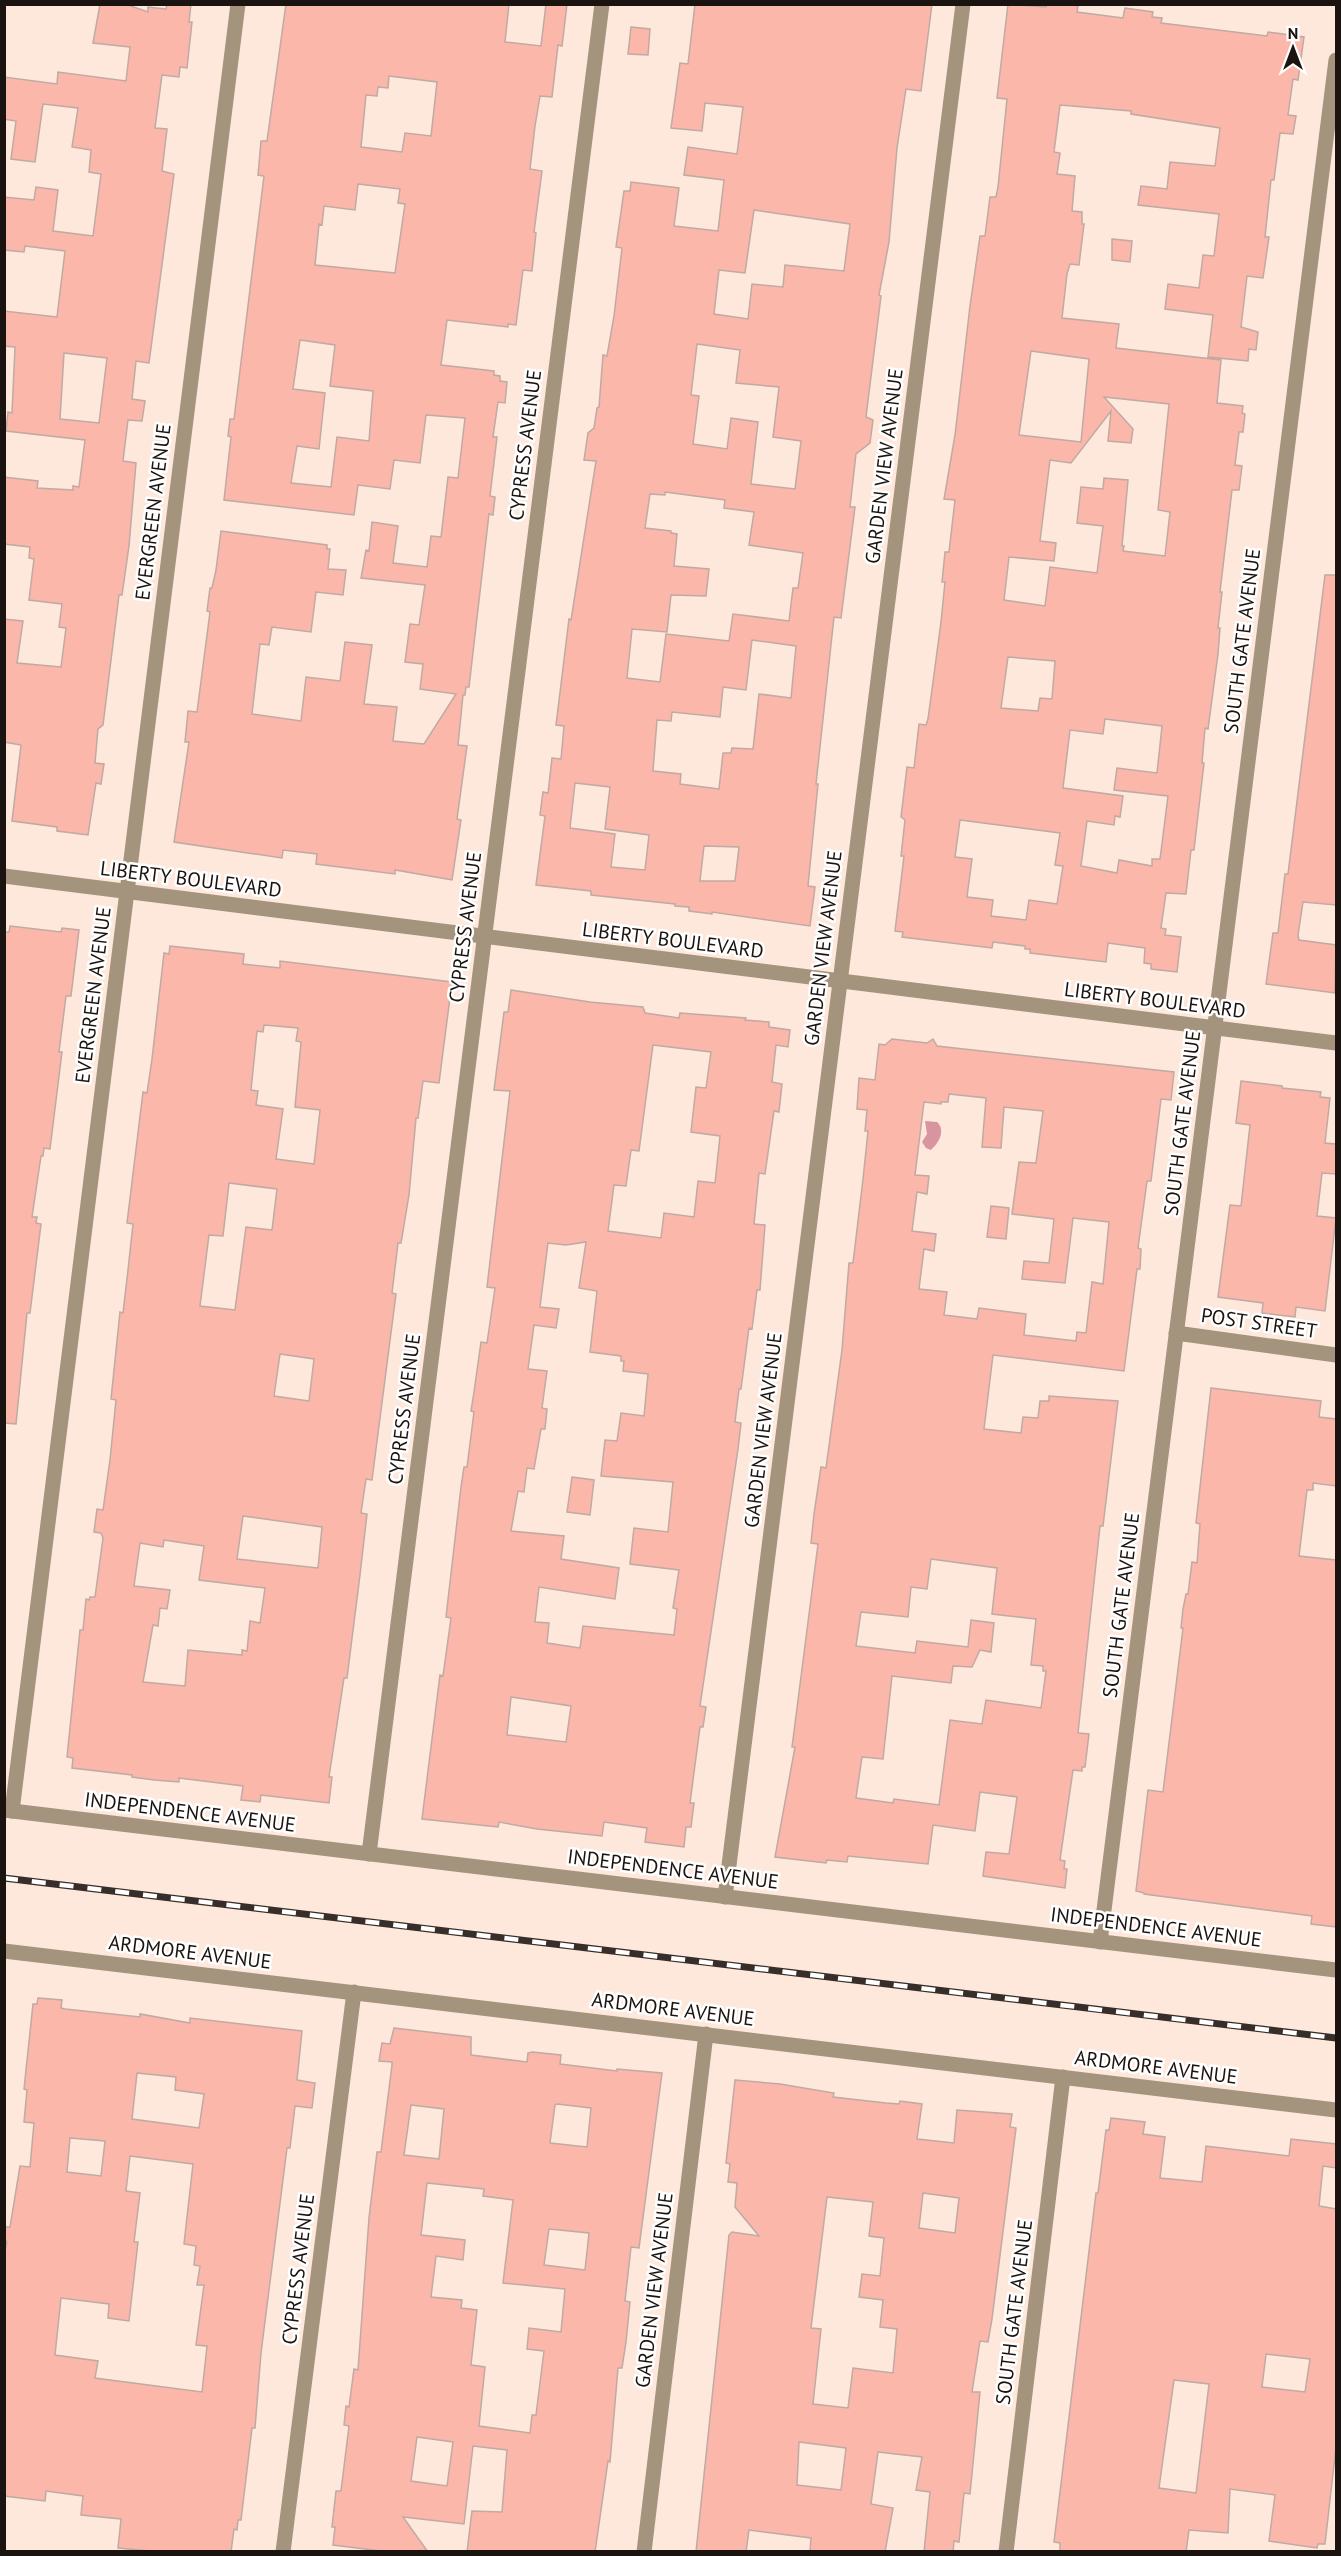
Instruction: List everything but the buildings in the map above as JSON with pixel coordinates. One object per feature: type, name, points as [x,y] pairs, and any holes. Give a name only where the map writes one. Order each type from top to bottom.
[{"type":"street","name":"EVERGREEN AVENUE","points":[[8,1811],[127,892],[238,4]]},
{"type":"street","name":"CYPRESS AVENUE","points":[[369,1854],[602,4]]},
{"type":"street","name":"GARDEN VIEW AVENUE","points":[[725,1897],[963,4]]},
{"type":"street","name":"SOUTH GATE AVENUE","points":[[1100,1941],[1336,60]]},
{"type":"street","name":"LIBERTY BOULEVARD","points":[[4,876],[1336,1043]]},
{"type":"street","name":"POST STREET","points":[[1176,1333],[1336,1355]]},
{"type":"street","name":"INDEPENDENCE AVENUE","points":[[8,1811],[1336,1970]]},
{"type":"street","name":"ARDMORE AVENUE","points":[[4,1951],[1336,2110]]},
{"type":"street","name":"CYPRESS AVENUE","points":[[283,2552],[354,1992]]},
{"type":"street","name":"GARDEN VIEW AVENUE","points":[[644,2552],[706,2034]]},
{"type":"street","name":"SOUTH GATE AVENUE","points":[[1006,2552],[1064,2077]]},
{"type":"shaded area","points":[[925,1121],[937,1122],[941,1129],[939,1140],[931,1150],[926,1148],[922,1142],[927,1134]]},
{"type":"railway","points":[[4,1878],[1336,2038]]}]
